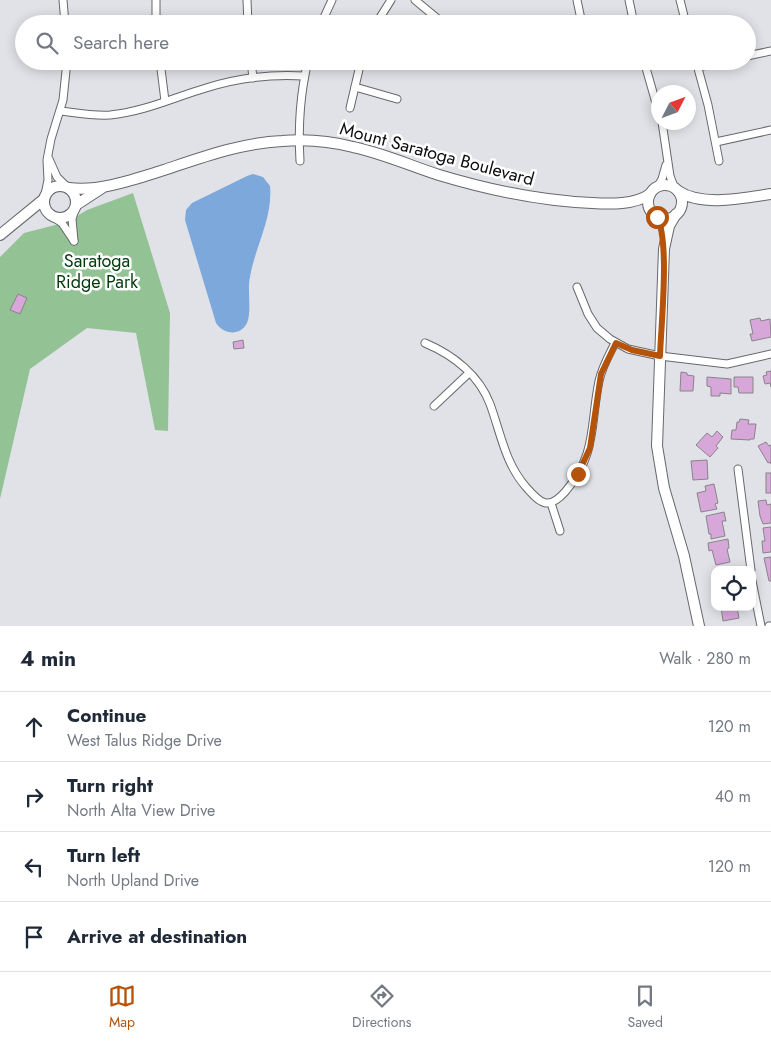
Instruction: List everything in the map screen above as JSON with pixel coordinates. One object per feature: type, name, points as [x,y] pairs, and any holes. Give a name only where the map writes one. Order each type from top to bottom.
[{"type":"street","points":[[63,0],[64,15]]},
{"type":"street","points":[[156,0],[156,15]]},
{"type":"street","points":[[248,0],[248,15]]},
{"type":"street","points":[[325,15],[332,0]]},
{"type":"street","points":[[382,15],[391,0]]},
{"type":"street","points":[[415,0],[433,15]]},
{"type":"street","points":[[576,0],[580,15]]},
{"type":"street","points":[[629,0],[632,15]]},
{"type":"street","points":[[680,0],[684,15]]},
{"type":"street","points":[[756,54],[771,51]]},
{"type":"street","points":[[48,156],[54,172],[76,197],[72,224],[74,241],[62,223],[44,207],[47,185],[46,167],[51,139],[60,111],[66,70]]},
{"type":"street","points":[[161,70],[165,101]]},
{"type":"street","points":[[252,70],[253,78]]},
{"type":"street","points":[[300,161],[299,140],[306,70]]},
{"type":"street","points":[[350,108],[360,70]]},
{"type":"street","points":[[647,70],[651,86]]},
{"type":"street","points":[[699,70],[708,105],[719,161]]},
{"type":"street","points":[[60,111],[110,115],[129,112],[222,83],[253,78],[304,76]]},
{"type":"street","points":[[355,87],[397,99]]},
{"type":"street","points":[[663,130],[671,179],[681,199],[678,213],[670,226],[664,249]]},
{"type":"street","points":[[716,142],[771,130]]},
{"type":"street","name":"Mount Saratoga Boulevard","points":[[68,187],[102,187],[146,176],[233,148],[268,142],[299,140],[355,147],[442,175],[508,193],[578,202],[619,203],[642,207],[654,214]]},
{"type":"street","points":[[667,157],[664,173],[648,201],[661,227],[664,249],[657,431],[659,461],[664,488],[689,576],[698,626]]},
{"type":"street","points":[[0,236],[54,186],[68,187]]},
{"type":"street","points":[[654,191],[668,186],[690,197],[711,200]]},
{"type":"street","name":"Mount Saratoga Boulevard","points":[[75,207],[102,187]]},
{"type":"street","name":"Mount Saratoga Boulevard","points":[[619,203],[638,200],[654,191]]},
{"type":"street","points":[[654,214],[665,219],[688,206],[711,200],[771,194]]},
{"type":"street","points":[[13,225],[38,214],[65,217],[75,207]]},
{"type":"street","points":[[577,287],[592,321],[601,332],[616,343],[632,350],[660,356],[727,364],[771,354]]},
{"type":"street","points":[[425,343],[452,358],[469,373],[486,395],[502,446],[515,473],[537,499],[544,503],[551,503],[557,500],[569,487],[588,455],[592,440],[601,374],[616,343]]},
{"type":"street","points":[[434,406],[469,373]]},
{"type":"street","points":[[738,469],[750,566]]},
{"type":"street","points":[[551,503],[560,531]]},
{"type":"street","points":[[756,601],[761,626]]},
{"type":"green space","name":"Saratoga Ridge Park","points":[[133,193],[170,313],[168,431],[155,430],[136,333],[87,328],[30,369],[0,499],[0,257],[24,233],[67,222],[87,210]]},
{"type":"water","points":[[253,174],[263,177],[270,186],[269,210],[252,266],[247,323],[236,332],[227,332],[216,323],[185,220],[186,210],[192,203]]},
{"type":"building","points":[[18,294],[27,298],[20,314],[10,310]]},
{"type":"building","points":[[760,318],[761,321],[770,319],[771,337],[752,341],[750,334],[753,334],[750,320]]},
{"type":"building","points":[[243,340],[244,348],[234,349],[233,342]]},
{"type":"building","points":[[771,371],[771,387],[770,383],[765,384],[763,376],[767,375],[766,372]]},
{"type":"building","points":[[681,372],[694,376],[693,391],[680,391]]},
{"type":"building","points":[[707,377],[731,379],[731,394],[720,393],[720,396],[711,396],[711,387],[707,386]]},
{"type":"building","points":[[734,377],[753,377],[753,393],[739,393],[738,387],[734,387]]},
{"type":"building","points":[[740,419],[749,420],[748,424],[756,424],[754,439],[731,439],[732,430],[736,430],[737,422]]},
{"type":"building","points":[[717,431],[723,437],[716,446],[718,448],[710,457],[696,445],[707,433],[712,437]]},
{"type":"building","points":[[766,442],[769,446],[771,445],[771,464],[770,462],[768,463],[758,446]]},
{"type":"building","points":[[707,460],[708,479],[693,480],[691,461]]},
{"type":"building","points":[[766,473],[771,473],[771,493],[766,493]]},
{"type":"building","points":[[714,484],[718,503],[715,504],[717,509],[701,512],[697,493],[706,491],[705,486]]},
{"type":"building","points":[[766,500],[767,505],[771,504],[771,523],[763,524],[758,501]]},
{"type":"building","points":[[724,512],[726,521],[722,521],[725,536],[711,539],[706,516]]},
{"type":"building","points":[[771,527],[771,552],[763,553],[762,541],[765,541],[763,528]]},
{"type":"building","points":[[728,539],[729,548],[727,549],[730,562],[716,565],[712,550],[709,551],[708,543]]},
{"type":"building","points":[[771,557],[771,581],[769,581],[764,558]]},
{"type":"building","points":[[722,611],[738,611],[739,618],[723,621]]},
{"type":"route","points":[[578,474],[585,462],[592,440],[601,374],[616,343],[632,350],[660,356],[664,249],[661,227],[657,217]]}]
